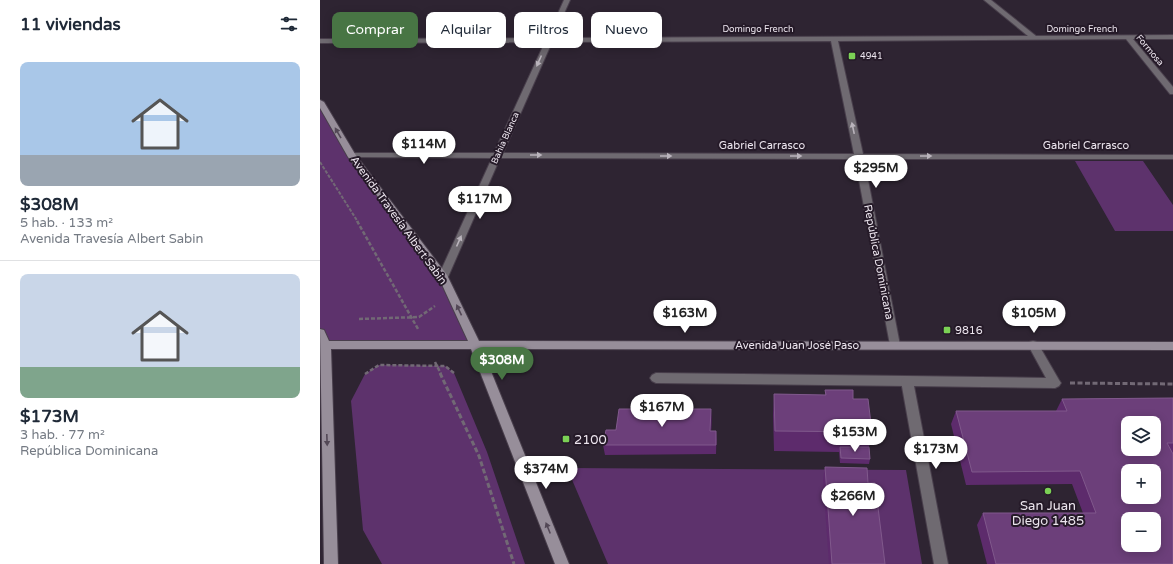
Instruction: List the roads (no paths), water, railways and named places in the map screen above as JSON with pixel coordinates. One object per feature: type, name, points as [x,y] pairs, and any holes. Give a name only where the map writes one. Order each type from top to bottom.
[{"type":"main road","name":"Avenida Travesía Albert Sabin","points":[[320,102],[351,155],[443,277],[475,345],[562,564]]},
{"type":"main road","name":"Avenida Juan José Paso","points":[[322,339],[475,345],[1173,346]]},
{"type":"main road","points":[[322,339],[331,564]]},
{"type":"street","name":"Bahía Blanca","points":[[561,12],[566,0]]},
{"type":"street","points":[[988,0],[1035,38]]},
{"type":"street","name":"Formosa","points":[[1128,37],[1173,92]]},
{"type":"street","name":"Domingo French","points":[[583,39],[1173,37]]},
{"type":"street","name":"República Dominicana","points":[[834,38],[859,156],[895,345]]},
{"type":"street","name":"Domingo French","points":[[320,41],[514,39]]},
{"type":"street","name":"Bahía Blanca","points":[[443,277],[545,48]]},
{"type":"street","name":"Gabriel Carrasco","points":[[351,155],[1173,156]]},
{"type":"street","points":[[656,378],[1055,383],[1033,345]]},
{"type":"street","points":[[907,381],[941,564]]},
{"type":"place","name":"4941","points":[[852,56]]},
{"type":"place","name":"9816","points":[[947,330]]},
{"type":"place","name":"2100","points":[[566,439]]},
{"type":"place","name":"San Juan Diego 1485","points":[[1048,491]]}]
